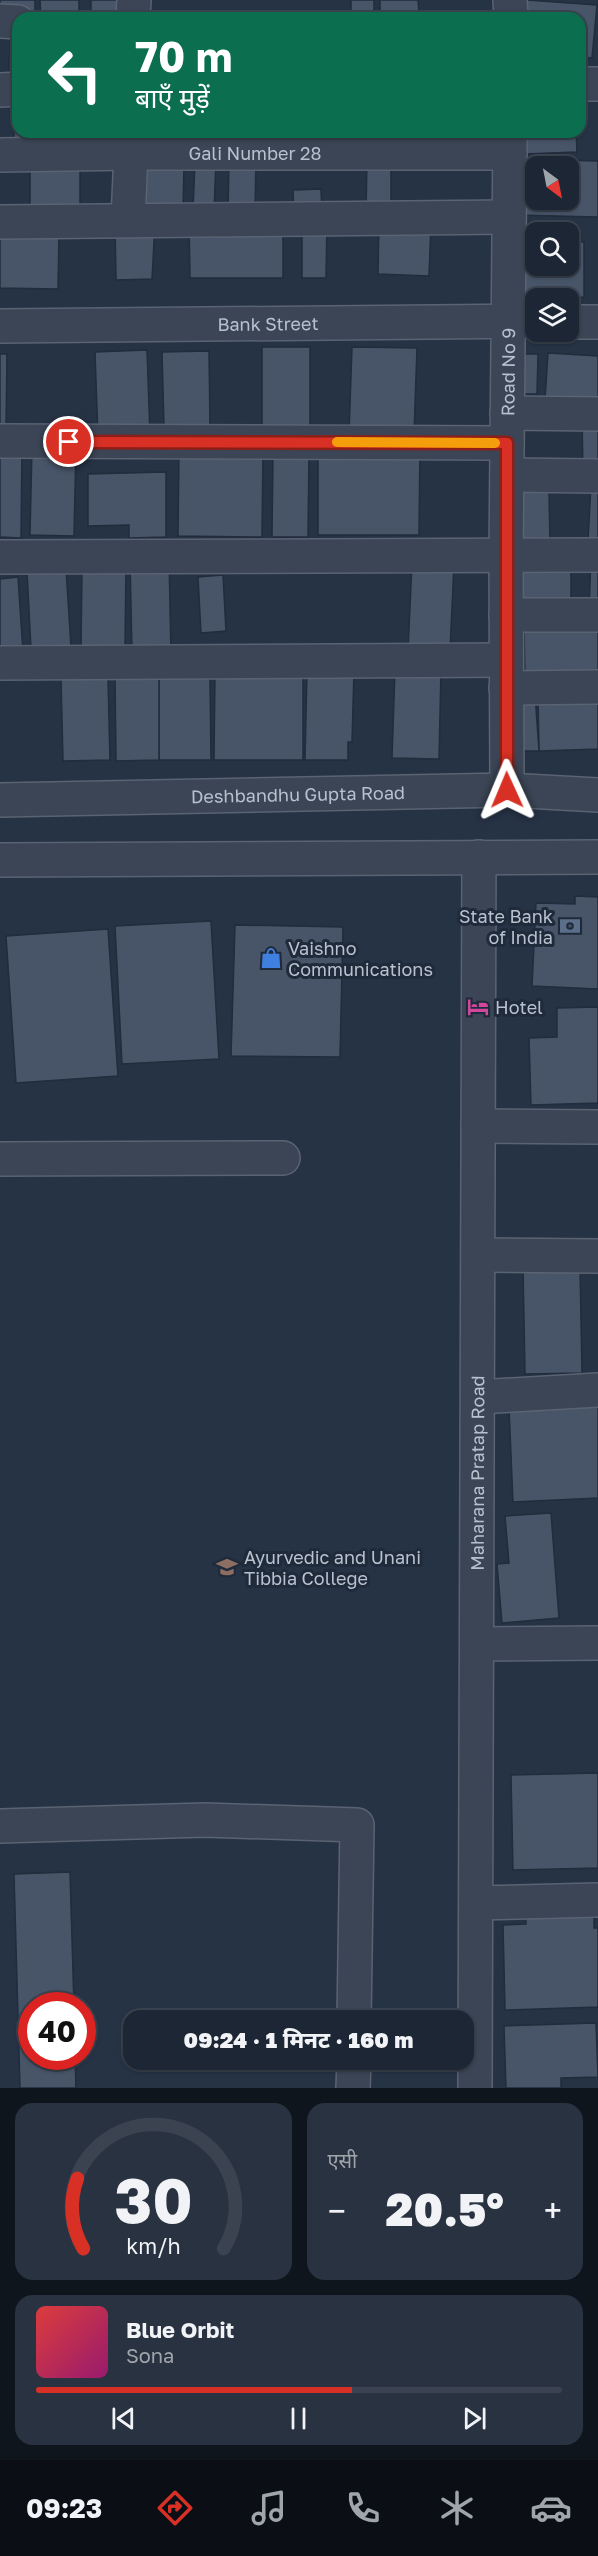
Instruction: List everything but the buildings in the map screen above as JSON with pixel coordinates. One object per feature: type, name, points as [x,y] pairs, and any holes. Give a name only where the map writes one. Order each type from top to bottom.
[{"type":"street","name":"Gali Number 28","points":[[0,155],[132,142],[510,143]]},
{"type":"street","points":[[128,219],[132,142]]},
{"type":"street","name":"Road No 9","points":[[507,790],[507,428],[522,321],[509,217],[510,143]]},
{"type":"street","points":[[0,222],[509,217]]},
{"type":"street","name":"Bank Street","points":[[0,326],[522,321]]},
{"type":"street","points":[[579,322],[598,322]]},
{"type":"street","points":[[0,441],[507,428],[598,414]]},
{"type":"street","points":[[507,475],[598,476]]},
{"type":"street","points":[[0,557],[598,555]]},
{"type":"street","points":[[506,615],[598,615]]},
{"type":"street","points":[[0,663],[506,674],[598,687]]},
{"type":"street","name":"Deshbandhu Gupta Road","points":[[0,800],[507,790],[598,795]]},
{"type":"street","name":"Maharana Pratap Road","points":[[475,2088],[480,857]]},
{"type":"street","points":[[0,861],[598,857]]},
{"type":"street","points":[[478,1126],[598,1127]]},
{"type":"street","points":[[0,1158],[284,1158]]},
{"type":"street","points":[[480,1255],[598,1256]]},
{"type":"street","points":[[478,1397],[598,1390]]},
{"type":"street","points":[[477,1644],[598,1643]]},
{"type":"street","points":[[0,1826],[204,1820],[357,1825],[354,2010]]},
{"type":"street","points":[[476,1903],[598,1900]]},
{"type":"street","points":[[353,2088],[354,2070]]},
{"type":"slow traffic","points":[[337,442],[495,443]]},
{"type":"place","name":"State Bank of India","points":[[570,926]]},
{"type":"place","name":"Vaishno Communications","points":[[271,958]]},
{"type":"place","name":"Hotel","points":[[478,1007]]},
{"type":"place","name":"Ayurvedic and Unani Tibbia College","points":[[227,1567]]},
{"type":"route","points":[[69,442],[507,443],[507,790]]}]
